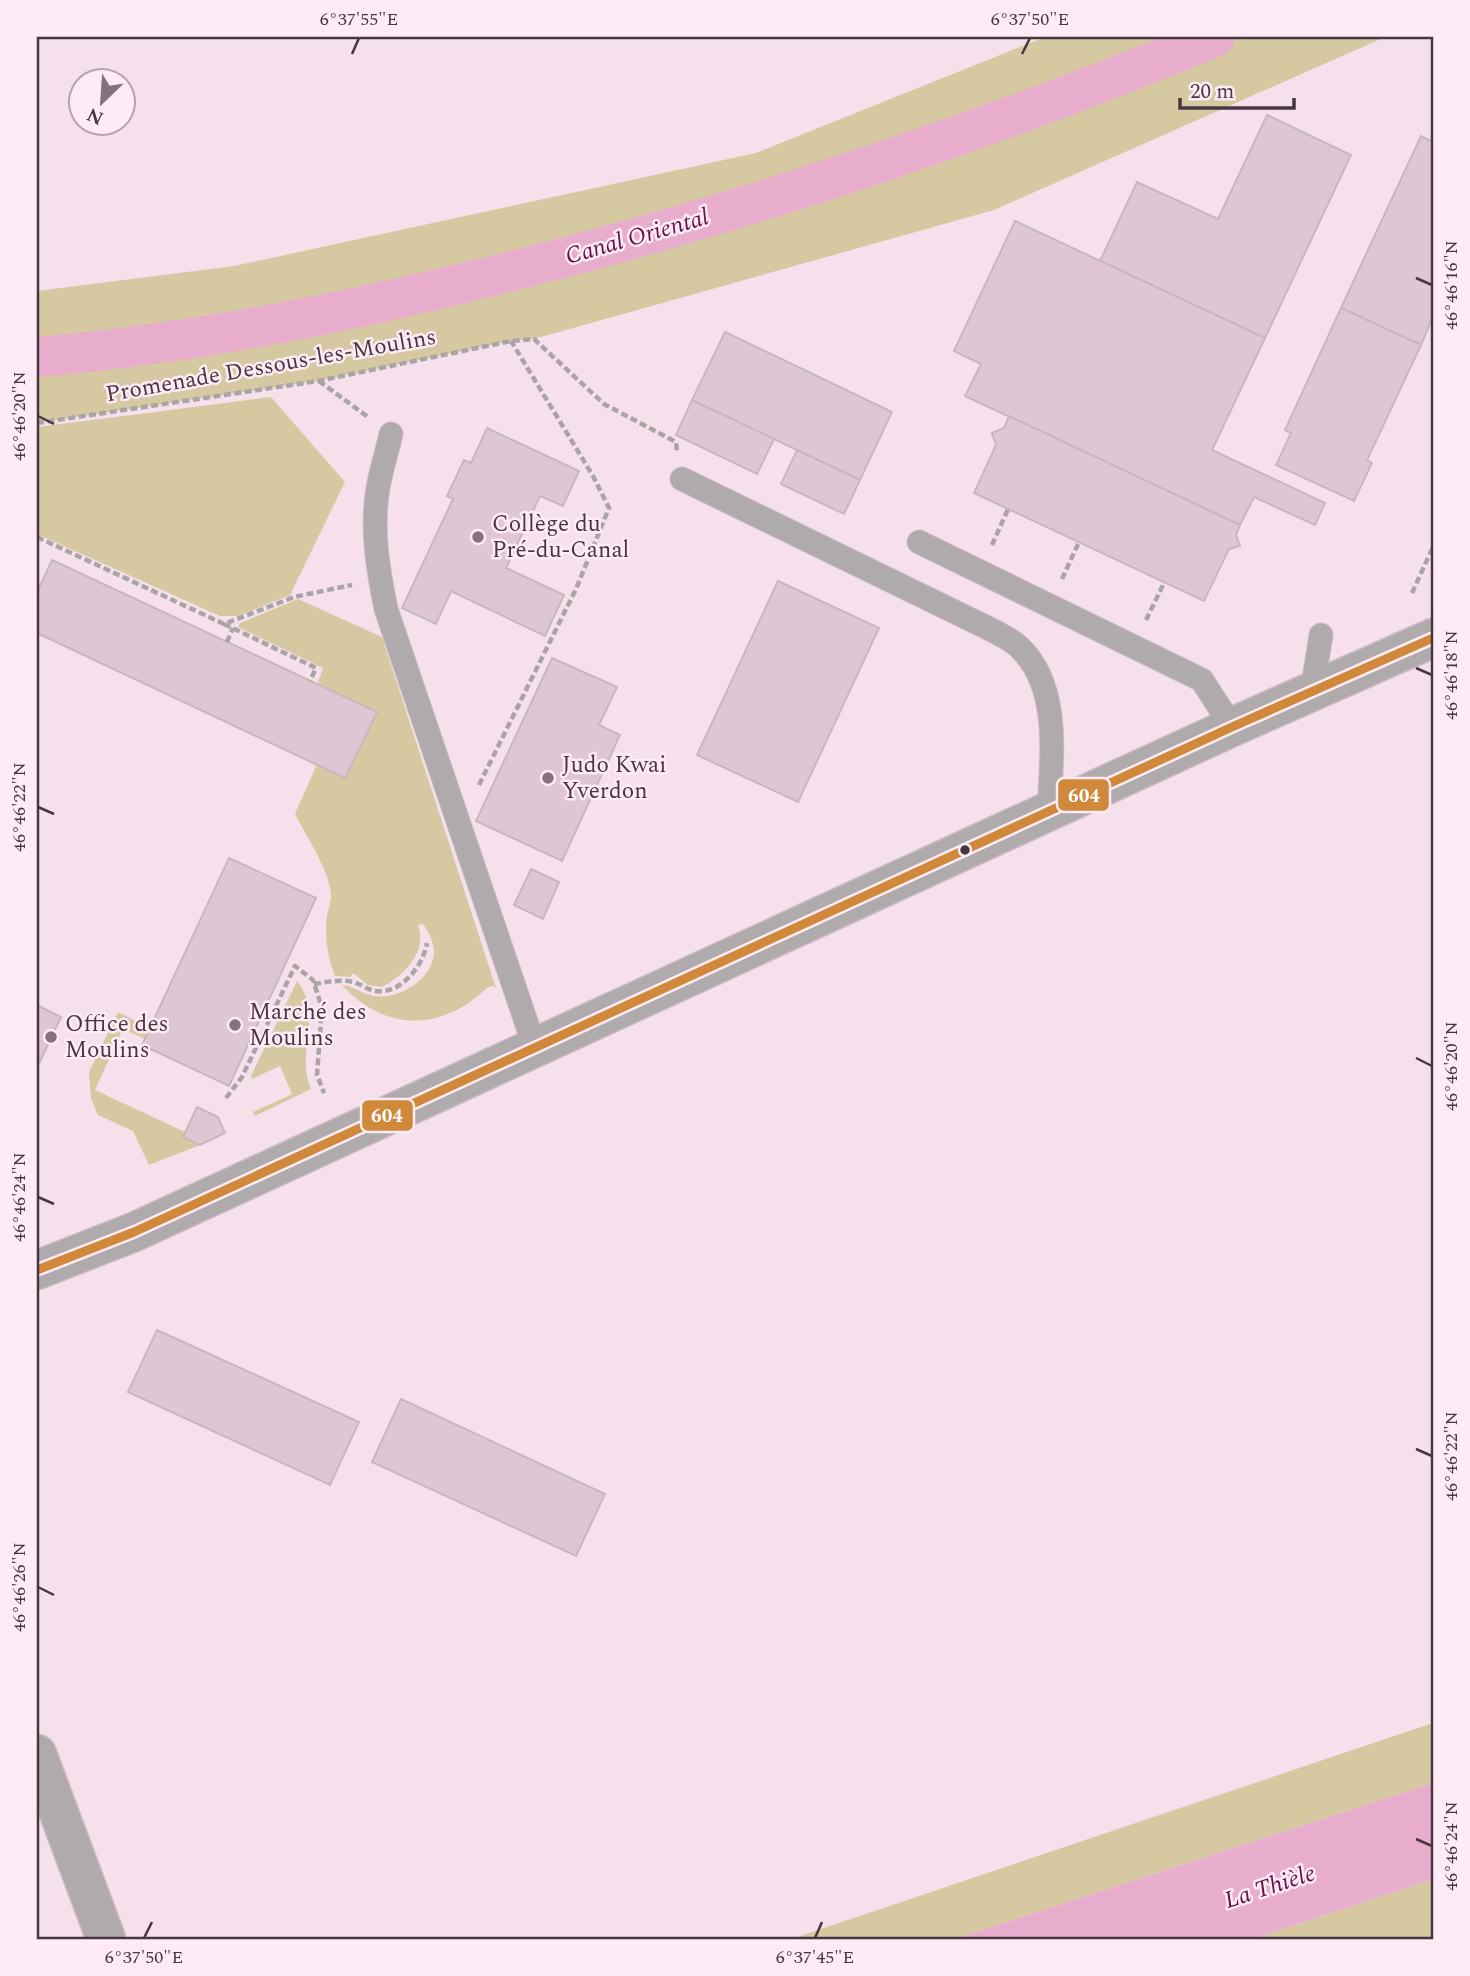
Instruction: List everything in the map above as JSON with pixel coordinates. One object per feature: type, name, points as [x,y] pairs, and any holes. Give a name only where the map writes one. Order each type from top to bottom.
[{"type":"street","points":[[37,1270],[134,1232],[1232,727],[1433,638]]},
{"type":"street","points":[[37,1754],[106,1939]]},
{"type":"lane","points":[[391,434],[377,488],[377,555],[386,609],[535,1048]]},
{"type":"lane","points":[[682,479],[992,630],[1020,647],[1045,690],[1050,717],[1049,812]]},
{"type":"lane","points":[[919,542],[1202,680],[1232,727]]},
{"type":"lane","points":[[1312,692],[1321,635]]},
{"type":"path","points":[[457,813],[472,798],[576,589],[609,508],[593,476],[511,341],[534,339],[604,404],[676,442],[682,479]]},
{"type":"path","name":"Promenade Dessous-les-Moulins","points":[[37,423],[318,380],[511,341]]},
{"type":"path","points":[[318,380],[391,434]]},
{"type":"path","points":[[992,543],[1008,509]]},
{"type":"path","points":[[37,537],[316,668],[310,681]]},
{"type":"path","points":[[1064,575],[1079,542]]},
{"type":"path","points":[[1412,593],[1433,547]]},
{"type":"path","points":[[224,624],[294,597],[380,579]]},
{"type":"path","points":[[1149,614],[1164,583]]},
{"type":"path","points":[[227,642],[233,628]]},
{"type":"path","points":[[314,984],[355,982],[373,991],[388,990],[410,977],[424,956],[427,943]]},
{"type":"path","points":[[226,1098],[242,1077],[295,966],[313,980],[322,1008],[317,1075],[324,1093]]},
{"type":"shaded area","points":[[1045,37],[1385,37],[994,210],[534,339],[511,341],[318,381],[37,423],[37,291],[234,266],[756,153]]},
{"type":"shaded area","points":[[271,397],[345,482],[290,595],[238,616],[220,616],[37,534],[37,427]]},
{"type":"shaded area","points":[[298,599],[382,637],[496,988],[487,988],[451,1013],[413,1021],[395,1018],[376,1011],[342,985],[370,995],[384,996],[404,991],[414,985],[429,970],[433,960],[433,943],[423,924],[418,925],[420,944],[412,962],[382,987],[368,985],[353,973],[350,977],[335,976],[326,939],[330,886],[295,814],[317,764],[346,777],[376,712],[317,685],[323,668],[238,627],[240,623]]},
{"type":"shaded area","points":[[297,981],[305,994],[308,1007],[306,1062],[311,1089],[255,1116],[253,1112],[292,1094],[280,1066],[252,1079],[251,1076]]},
{"type":"shaded area","points":[[118,1012],[150,1028],[145,1039],[123,1029],[95,1090],[185,1132],[183,1137],[200,1145],[149,1165],[133,1131],[98,1115],[91,1099],[89,1072]]},
{"type":"shaded area","points":[[1433,1723],[1433,1783],[955,1939],[791,1939]]},
{"type":"shaded area","points":[[1433,1879],[1433,1939],[1253,1939]]},
{"type":"water","name":"La Thièle","points":[[1433,1783],[1433,1879],[1253,1939],[955,1939]]},
{"type":"building","points":[[1267,115],[1351,155],[1265,338],[1100,261],[1137,182],[1218,219]]},
{"type":"building","points":[[1433,135],[1433,317],[1421,345],[1341,308],[1421,136],[1431,141]]},
{"type":"building","points":[[1015,221],[1265,338],[1212,450],[1325,503],[1315,525],[1254,497],[1240,525],[965,396],[981,364],[954,351]]},
{"type":"building","points":[[1341,308],[1421,345],[1367,460],[1372,463],[1354,501],[1276,465],[1291,433],[1285,430]]},
{"type":"building","points":[[725,332],[892,412],[860,480],[692,400]]},
{"type":"building","points":[[692,400],[774,439],[757,474],[676,435]]},
{"type":"building","points":[[1009,416],[1240,525],[1236,535],[1240,546],[1229,549],[1204,601],[974,493],[996,445],[992,433],[1004,428]]},
{"type":"building","name":"Collège du Pré-du-Canal","points":[[487,428],[579,471],[563,506],[540,496],[506,568],[564,595],[545,636],[451,591],[436,624],[402,608],[453,499],[447,496],[464,460],[471,463]]},
{"type":"building","points":[[797,450],[860,480],[844,514],[781,484]]},
{"type":"building","points":[[52,560],[377,712],[345,778],[37,633],[37,592]]},
{"type":"building","points":[[778,581],[879,628],[798,802],[697,755]]},
{"type":"building","name":"Judo Kwai Yverdon","points":[[552,658],[617,687],[599,725],[620,735],[562,861],[476,821]]},
{"type":"building","points":[[229,858],[316,898],[229,1086],[142,1045]]},
{"type":"building","points":[[531,869],[559,882],[543,919],[514,905]]},
{"type":"building","points":[[37,1005],[61,1017],[37,1068]]},
{"type":"building","points":[[197,1107],[218,1117],[225,1133],[200,1145],[183,1137]]},
{"type":"building","points":[[157,1330],[359,1422],[330,1485],[128,1392]]},
{"type":"building","points":[[401,1399],[605,1494],[576,1556],[372,1462]]},
{"type":"waterway","name":"Canal Oriental","points":[[37,357],[167,342],[296,320],[488,277],[636,238],[887,160],[1052,101],[1215,37]]},
{"type":"transit line","name":"604","points":[[37,1270],[134,1232],[1232,727],[1433,638]]},
{"type":"place","name":"Collège du Pré-du-Canal","points":[[478,537]]},
{"type":"place","name":"Judo Kwai Yverdon","points":[[548,778]]},
{"type":"place","name":"Marché des Moulins","points":[[235,1025]]},
{"type":"place","name":"Office des Moulins","points":[[51,1037]]}]
